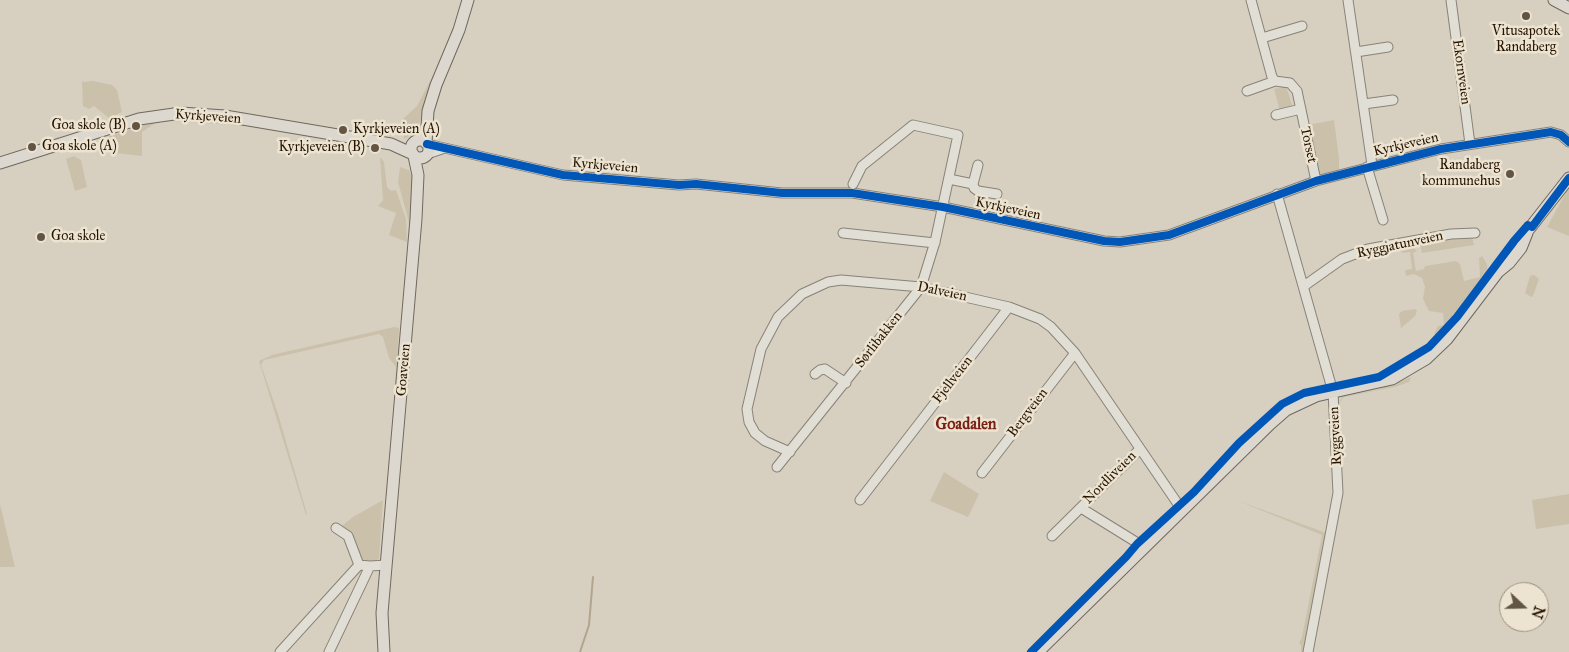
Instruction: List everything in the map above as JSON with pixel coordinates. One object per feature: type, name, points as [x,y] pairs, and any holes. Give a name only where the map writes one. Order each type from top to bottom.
[{"type":"main road","name":"Goaveien","points":[[384,652],[382,624],[386,565],[412,271],[420,149],[436,85],[460,30],[468,0]]},
{"type":"main road","points":[[1554,0],[1569,8]]},
{"type":"main road","name":"Kyrkjeveien","points":[[0,163],[139,119],[181,113],[224,116],[420,149]]},
{"type":"main road","points":[[1038,652],[1286,410],[1306,400],[1333,392],[1378,383],[1414,368],[1446,339],[1498,272],[1509,263],[1521,248],[1527,234],[1569,178]]},
{"type":"street","points":[[1247,91],[1275,81],[1251,0]]},
{"type":"street","points":[[1348,0],[1364,104],[1369,166]]},
{"type":"street","name":"Ekornveien","points":[[1450,0],[1470,144]]},
{"type":"street","points":[[1262,38],[1302,26]]},
{"type":"street","points":[[1356,52],[1388,48]]},
{"type":"street","name":"Torset","points":[[1275,81],[1294,85],[1316,181]]},
{"type":"street","points":[[1364,104],[1393,100]]},
{"type":"street","name":"Torset","points":[[1276,115],[1301,109]]},
{"type":"street","name":"Sørlibakken","points":[[777,467],[921,287],[943,208],[958,136],[914,125],[862,166],[853,184]]},
{"type":"street","name":"Kyrkjeveien","points":[[420,149],[442,149],[578,177],[679,185],[703,185],[782,193],[852,193],[943,208],[1072,235],[1120,242],[1169,235],[1277,194],[1369,166],[1470,144],[1551,132],[1561,135],[1569,142]]},
{"type":"street","points":[[978,165],[973,184],[974,188],[978,191],[996,194]]},
{"type":"street","name":"Kyrkjeveien","points":[[1369,166],[1383,220]]},
{"type":"street","points":[[949,179],[973,184]]},
{"type":"street","name":"Ryggveien","points":[[1277,194],[1333,392],[1338,493],[1308,652]]},
{"type":"street","points":[[843,233],[934,243]]},
{"type":"street","name":"Ryggjatunveien","points":[[1304,286],[1342,259],[1362,251],[1451,234],[1475,233]]},
{"type":"street","name":"Dalveien","points":[[790,452],[765,441],[755,432],[749,422],[747,409],[761,349],[778,317],[802,294],[828,282],[841,280],[921,287],[1009,307],[1040,319],[1051,327],[1075,353],[1182,510]]},
{"type":"street","name":"Fjellveien","points":[[860,500],[1009,307]]},
{"type":"street","name":"Bergveien","points":[[982,473],[1075,353]]},
{"type":"street","name":"Sørlibakken","points":[[815,374],[825,369],[846,382]]},
{"type":"street","name":"Nordliveien","points":[[1052,536],[1140,449]]},
{"type":"street","name":"Nordliveien","points":[[1081,508],[1136,542]]},
{"type":"street","points":[[336,528],[348,536],[359,565]]},
{"type":"street","points":[[359,565],[386,565]]},
{"type":"street","points":[[280,652],[359,565]]},
{"type":"street","points":[[329,652],[370,566]]},
{"type":"shaded area","points":[[445,53],[416,132],[404,139],[403,119],[417,106]]},
{"type":"shaded area","points":[[93,81],[112,85],[117,90],[122,112],[109,118],[94,106],[89,109],[83,106],[82,82]]},
{"type":"shaded area","points":[[1286,86],[1293,108],[1280,111],[1274,89]]},
{"type":"shaded area","points":[[172,116],[246,122],[246,126],[160,120],[142,132],[142,156],[107,152],[107,137]]},
{"type":"shaded area","points":[[1334,120],[1339,173],[1318,174],[1307,125]]},
{"type":"shaded area","points":[[74,156],[81,160],[87,187],[75,191],[66,159]]},
{"type":"shaded area","points":[[380,157],[384,162],[387,187],[391,191],[396,190],[406,219],[407,242],[389,235],[396,213],[378,206],[383,200]]},
{"type":"shaded area","points":[[400,167],[409,170],[413,180],[411,230],[398,182]]},
{"type":"shaded area","points":[[1569,187],[1569,236],[1547,227]]},
{"type":"shaded area","points":[[1471,232],[1474,245],[1422,253],[1419,240]]},
{"type":"shaded area","points":[[1412,247],[1417,251],[1413,253],[1416,271],[1424,269],[1425,266],[1456,261],[1460,264],[1464,281],[1480,277],[1479,258],[1482,256],[1487,264],[1488,274],[1437,336],[1434,334],[1438,326],[1444,325],[1443,313],[1429,311],[1423,299],[1425,287],[1422,278],[1414,274],[1406,276],[1405,270],[1412,269],[1410,252],[1402,253],[1401,250]]},
{"type":"shaded area","points":[[1534,275],[1539,279],[1531,297],[1525,293],[1530,276]]},
{"type":"shaded area","points":[[1415,309],[1417,311],[1415,316],[1401,328],[1399,314],[1402,311]]},
{"type":"shaded area","points":[[394,327],[399,328],[395,394],[396,367],[389,358],[383,337],[379,334],[264,360],[261,365],[278,414],[306,515],[259,361],[272,355]]},
{"type":"shaded area","points":[[1411,377],[1409,382],[1395,387],[1344,397],[1335,408],[1343,396],[1377,390]]},
{"type":"shaded area","points":[[944,472],[979,494],[968,517],[930,501]]},
{"type":"shaded area","points":[[1569,494],[1569,524],[1536,529],[1532,500]]},
{"type":"shaded area","points":[[383,500],[379,558],[376,561],[362,563],[338,529],[353,517]]},
{"type":"shaded area","points":[[1236,500],[1329,534],[1306,652],[1301,652],[1301,645],[1299,643],[1302,637],[1322,535]]},
{"type":"shaded area","points":[[0,504],[15,567],[0,567]]},
{"type":"waterway","points":[[580,652],[589,625],[593,577]]},
{"type":"cycle path","points":[[427,144],[563,175],[679,185],[696,184],[782,193],[852,193],[943,207],[1104,241],[1120,242],[1169,235],[1316,181],[1441,149],[1551,132],[1561,135],[1569,142]]},
{"type":"cycle path","points":[[1031,652],[1137,544],[1194,492],[1239,443],[1282,404],[1304,393],[1379,377],[1429,347],[1457,317],[1514,241],[1528,225],[1532,227],[1569,178]]},
{"type":"place","name":"Vitusapotek Randaberg","points":[[1526,16]]},
{"type":"place","name":"Goa skole (B)","points":[[136,126]]},
{"type":"place","name":"Kyrkjeveien (A)","points":[[343,130]]},
{"type":"place","name":"Goa skole (A)","points":[[32,147]]},
{"type":"place","name":"Kyrkjeveien (B)","points":[[375,148]]},
{"type":"place","name":"Randaberg kommunehus","points":[[1510,174]]},
{"type":"place","name":"Goa skole","points":[[41,237]]},
{"type":"district","name":"Goadalen","points":[[966,425]]}]
